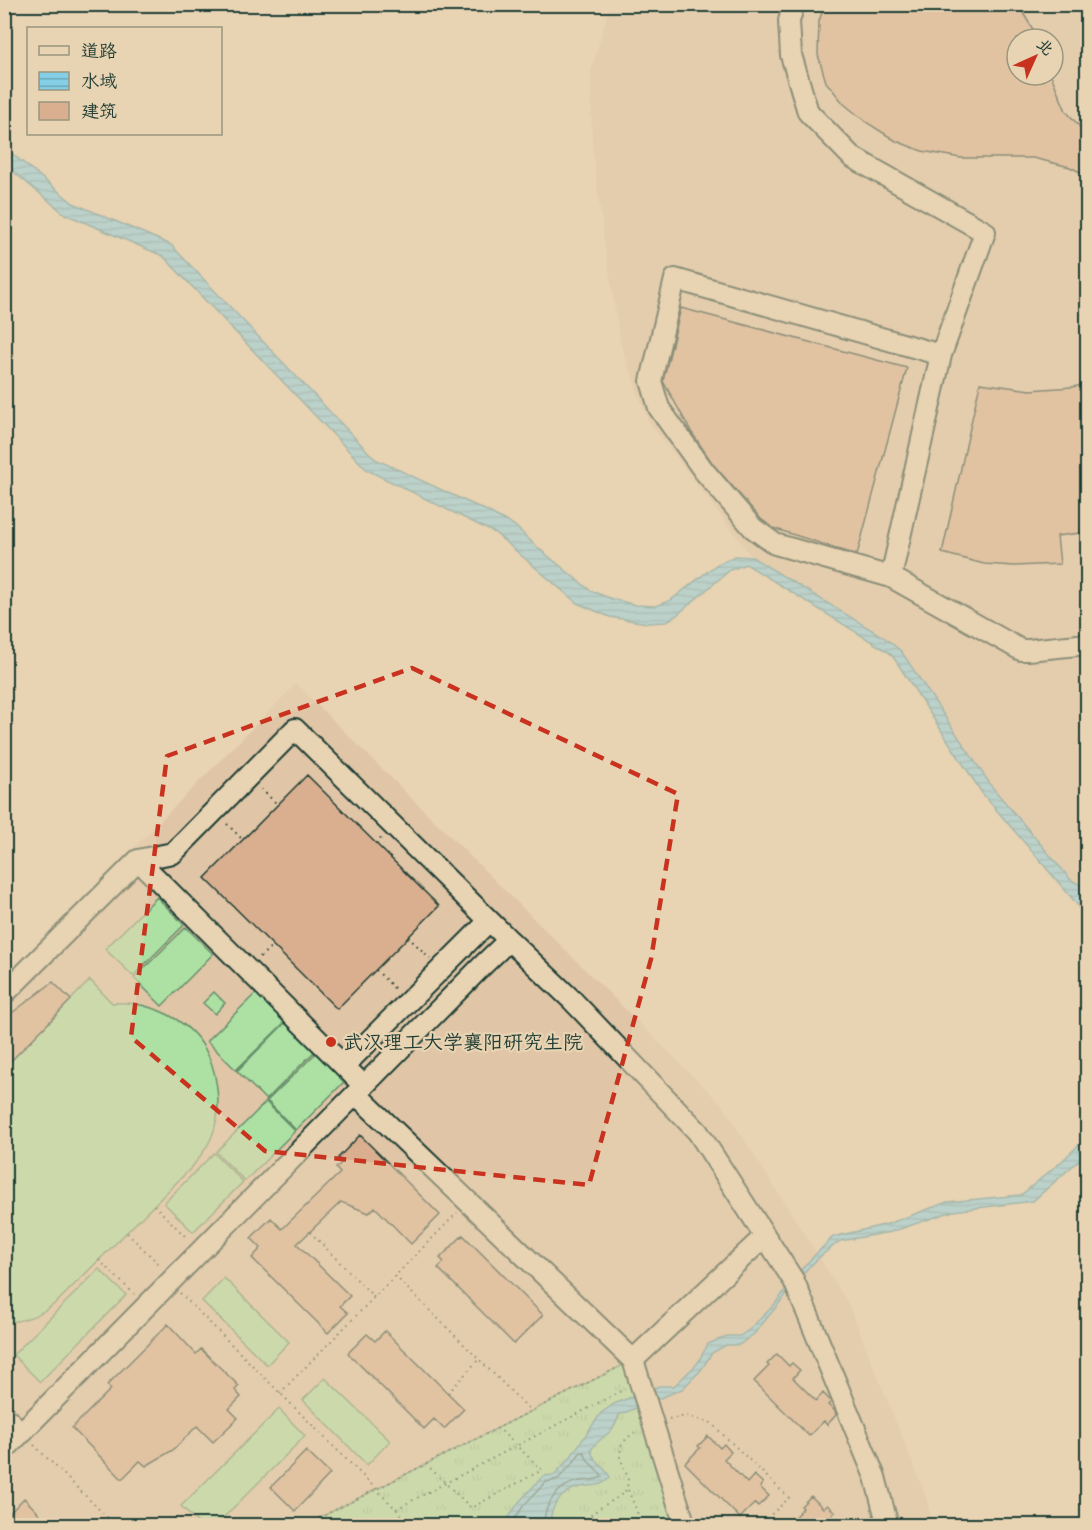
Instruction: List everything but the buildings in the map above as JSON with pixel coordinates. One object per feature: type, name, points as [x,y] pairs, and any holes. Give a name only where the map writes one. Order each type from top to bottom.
[{"type":"street","points":[[794,4],[789,21],[791,55],[808,112],[852,157],[984,232],[941,355],[891,577]]},
{"type":"street","points":[[941,355],[675,279],[651,381],[659,408],[704,471],[753,528],[775,544],[891,577],[1021,650],[1088,644]]},
{"type":"street","points":[[4,994],[138,860],[173,853],[295,729],[572,1000],[698,1132],[794,1281],[875,1477],[888,1526]]},
{"type":"street","points":[[138,860],[344,1066],[360,1090],[469,1202],[633,1360],[685,1526]]},
{"type":"street","points":[[344,1066],[489,921]]},
{"type":"street","points":[[4,1450],[509,940]]},
{"type":"street","points":[[633,1360],[765,1236]]},
{"type":"street","points":[[4,1416],[22,1433]]},
{"type":"path","points":[[248,776],[278,805]]},
{"type":"path","points":[[214,811],[243,840]]},
{"type":"path","points":[[408,937],[441,969]]},
{"type":"path","points":[[376,970],[408,1002]]},
{"type":"path","points":[[280,1393],[469,1202]]},
{"type":"path","points":[[154,1205],[201,1251]]},
{"type":"path","points":[[310,1232],[374,1297]]},
{"type":"path","points":[[127,1233],[280,1393],[413,1526]]},
{"type":"path","points":[[99,1260],[147,1306]]},
{"type":"path","points":[[395,1276],[531,1411]]},
{"type":"path","points":[[448,1393],[479,1359]]},
{"type":"path","points":[[303,1526],[633,1360]]},
{"type":"path","points":[[396,1509],[640,1381]]},
{"type":"path","points":[[585,1526],[587,1520],[601,1507],[627,1490],[628,1478],[620,1457],[621,1446],[627,1438],[652,1421],[686,1416],[711,1423],[789,1498],[761,1524],[763,1526]]},
{"type":"path","points":[[426,1464],[471,1508],[542,1470],[498,1428]]},
{"type":"path","points":[[22,1433],[116,1526]]},
{"type":"path","points":[[627,1487],[637,1511],[639,1524],[629,1526]]},
{"type":"highlighted area","points":[[412,668],[678,794],[651,959],[589,1185],[265,1151],[131,1037],[167,756]]},
{"type":"shaded area","points":[[610,5],[1087,5],[1087,882],[1080,885],[1071,880],[992,787],[901,651],[885,638],[752,557],[648,420],[621,345],[605,247],[592,144],[591,72]]},
{"type":"shaded area","name":"武汉理工大学襄阳研究生院","points":[[296,684],[723,1106],[848,1303],[927,1499],[932,1525],[5,1526],[5,978]]},
{"type":"green space","points":[[157,897],[184,925],[133,976],[105,949]]},
{"type":"green space","points":[[186,927],[213,954],[162,1006],[134,978]]},
{"type":"green space","points":[[90,980],[112,1003],[141,1005],[155,1009],[181,1022],[192,1032],[208,1055],[214,1071],[218,1099],[215,1127],[208,1144],[192,1167],[57,1302],[19,1321],[4,1322],[4,1068]]},
{"type":"green space","points":[[214,992],[225,1003],[215,1014],[203,1003]]},
{"type":"green space","points":[[257,992],[286,1021],[236,1070],[207,1041]]},
{"type":"green space","points":[[287,1021],[316,1050],[266,1100],[237,1071]]},
{"type":"green space","points":[[317,1052],[346,1080],[296,1130],[267,1101]]},
{"type":"green space","points":[[266,1102],[295,1131],[245,1181],[216,1152]]},
{"type":"green space","points":[[214,1153],[243,1182],[193,1232],[164,1203]]},
{"type":"green space","points":[[99,1269],[126,1295],[40,1382],[13,1355]]},
{"type":"green space","points":[[224,1278],[289,1342],[267,1365],[202,1301]]},
{"type":"green space","points":[[633,1360],[685,1526],[303,1526]]},
{"type":"green space","points":[[325,1378],[390,1441],[367,1465],[303,1400]]},
{"type":"green space","points":[[279,1409],[305,1436],[216,1525],[200,1525],[181,1506]]},
{"type":"water","points":[[5,148],[73,203],[171,245],[375,459],[515,526],[591,591],[636,605],[656,606],[671,600],[716,565],[735,556],[752,557],[885,638],[901,651],[992,787],[1071,880],[1080,885],[1087,882],[1087,927],[1077,904],[982,793],[890,653],[746,564],[730,570],[666,622],[647,623],[610,617],[577,603],[495,533],[367,470],[163,256],[65,214],[5,165]]},
{"type":"water","points":[[1087,1137],[1087,1153],[1033,1201],[953,1211],[891,1232],[840,1241],[808,1268],[754,1334],[739,1345],[726,1345],[712,1353],[701,1370],[682,1389],[619,1415],[611,1431],[591,1450],[594,1458],[610,1477],[606,1481],[599,1485],[573,1489],[562,1496],[552,1512],[551,1525],[503,1526],[519,1502],[543,1476],[554,1475],[569,1459],[601,1413],[614,1404],[659,1386],[674,1386],[697,1364],[708,1344],[727,1336],[740,1336],[750,1329],[774,1305],[805,1265],[833,1237],[888,1224],[947,1202],[1021,1195]]},
{"type":"place","name":"武汉理工大学襄阳研究生院","points":[[331,1042]]}]
